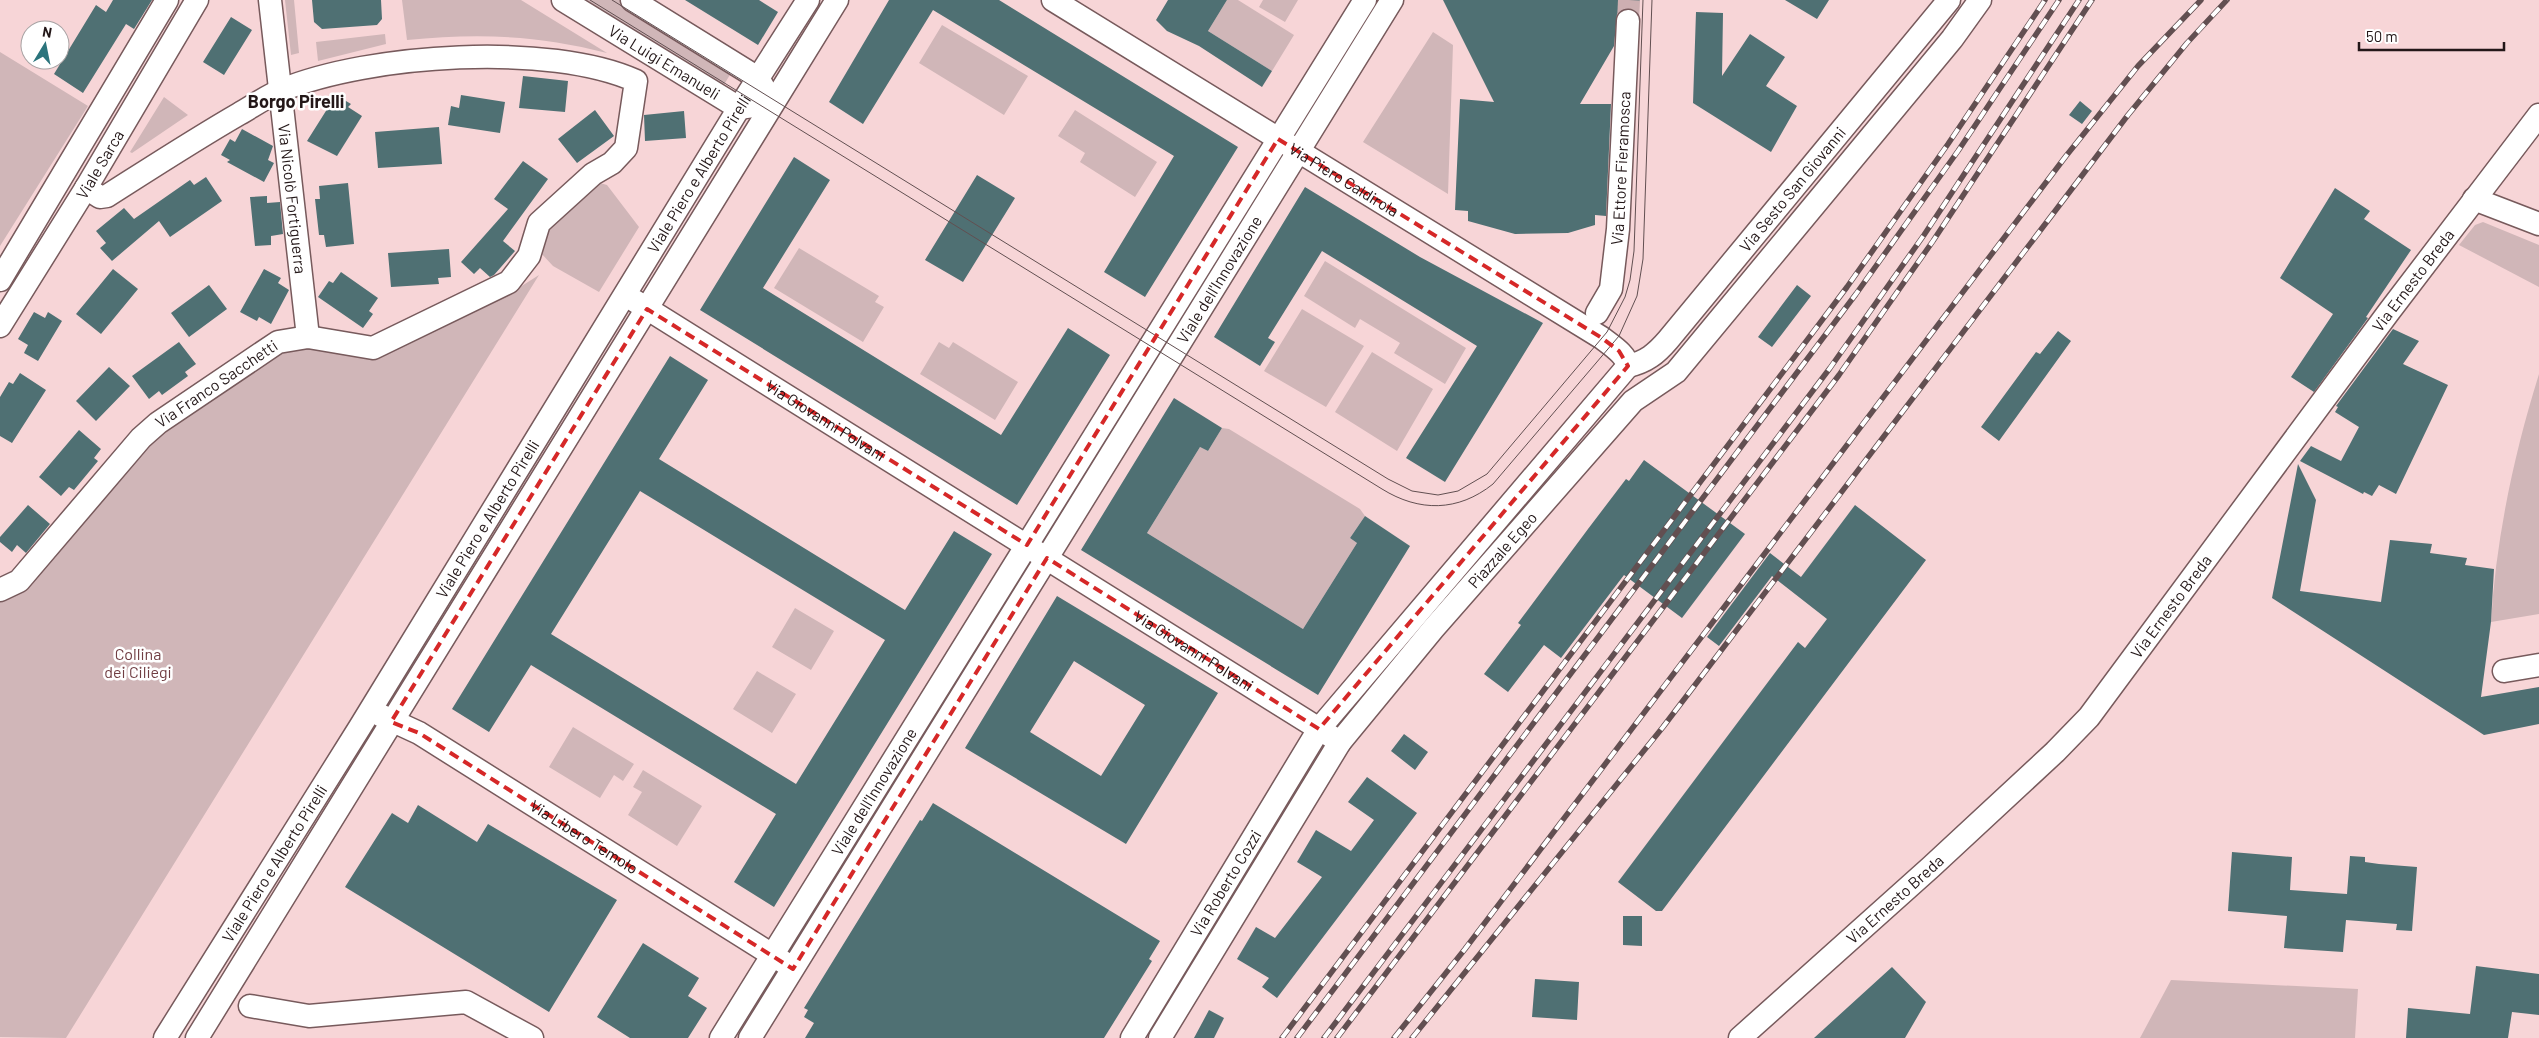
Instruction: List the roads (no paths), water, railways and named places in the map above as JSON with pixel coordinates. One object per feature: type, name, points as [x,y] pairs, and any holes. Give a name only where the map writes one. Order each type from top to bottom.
[{"type":"street","name":"Viale Sarca","points":[[0,280],[167,0]]},
{"type":"street","name":"Viale Sarca","points":[[0,326],[86,188],[197,0]]},
{"type":"street","name":"Via Nicolò Fortiguerra","points":[[270,0],[308,337]]},
{"type":"street","name":"Via Luigi Emanueli","points":[[562,0],[739,108]]},
{"type":"street","points":[[632,0],[758,78],[772,104],[739,108]]},
{"type":"street","name":"Viale Piero e Alberto Pirelli","points":[[165,1038],[370,710],[739,108],[808,0]]},
{"type":"street","name":"Viale Piero e Alberto Pirelli","points":[[197,1038],[837,0]]},
{"type":"street","name":"Via Piero Caldirola","points":[[1052,0],[1602,338],[1619,352],[1627,361],[1628,366]]},
{"type":"street","name":"Viale dell'Innovazione","points":[[721,1038],[1365,0]]},
{"type":"street","name":"Viale dell'Innovazione","points":[[750,1038],[1392,0]]},
{"type":"street","name":"Via Sesto San Giovanni","points":[[1628,366],[1640,364],[1652,357],[1668,340],[1949,0]]},
{"type":"street","name":"Via Sesto San Giovanni","points":[[1676,372],[1952,39],[1980,0]]},
{"type":"street","name":"Via Ettore Fieramosca","points":[[1596,313],[1611,289],[1618,230],[1628,21]]},
{"type":"street","name":"Via Franco Sacchetti","points":[[0,590],[19,581],[142,438],[158,423],[278,342],[308,337],[366,348],[375,347],[509,282],[529,256],[539,223],[593,174],[612,163],[626,148],[636,81],[619,73],[558,60],[468,57],[359,69],[314,79],[281,91]]},
{"type":"street","points":[[86,188],[100,197],[107,196],[178,149],[281,91]]},
{"type":"street","name":"Via Ernesto Breda","points":[[1740,1038],[1931,867],[2055,752],[2089,717],[2474,198],[2539,115]]},
{"type":"street","points":[[2474,198],[2539,224]]},
{"type":"street","name":"Via Giovanni Polvani","points":[[624,295],[1027,545]]},
{"type":"street","name":"Piazzale Egeo","points":[[1319,729],[1628,366]]},
{"type":"street","name":"Piazzale Egeo","points":[[1340,742],[1433,629],[1633,401],[1676,372]]},
{"type":"street","points":[[1027,545],[1047,558]]},
{"type":"street","name":"Via Giovanni Polvani","points":[[1047,558],[1340,742]]},
{"type":"street","points":[[2504,671],[2539,665]]},
{"type":"street","name":"Via Libero Temolo","points":[[370,710],[391,722],[419,734],[793,969]]},
{"type":"street","name":"Via Roberto Cozzi","points":[[1132,1038],[1319,729]]},
{"type":"street","name":"Via Roberto Cozzi","points":[[1160,1038],[1340,742]]},
{"type":"street","points":[[250,1006],[309,1016],[466,1002],[532,1038]]},
{"type":"tunnel","points":[[1628,21],[1629,0]]},
{"type":"tram line","points":[[590,0],[1382,489],[1410,502],[1438,506],[1466,500],[1493,484],[1619,336],[1637,296],[1643,259],[1652,0]]},
{"type":"tram line","points":[[612,0],[1388,479],[1412,491],[1438,495],[1458,491],[1487,474],[1607,332],[1625,297],[1630,280],[1634,251],[1643,0]]},
{"type":"railway","points":[[1282,1038],[1847,287],[1948,144],[2045,0]]},
{"type":"railway","points":[[1297,1038],[1856,294],[1958,151],[2059,0]]},
{"type":"railway","points":[[1324,1038],[1830,368],[1924,235],[2079,0]]},
{"type":"railway","points":[[1337,1038],[1839,375],[1933,241],[2092,0]]},
{"type":"railway","points":[[1394,1038],[1465,949],[2066,156],[2138,66],[2201,0]]},
{"type":"railway","points":[[1412,1038],[1663,727],[2128,115],[2187,43],[2227,0]]},
{"type":"district","name":"Borgo Pirelli","points":[[296,102]]},
{"type":"park label","name":"Collina dei Ciliegi","points":[[138,663]]}]
